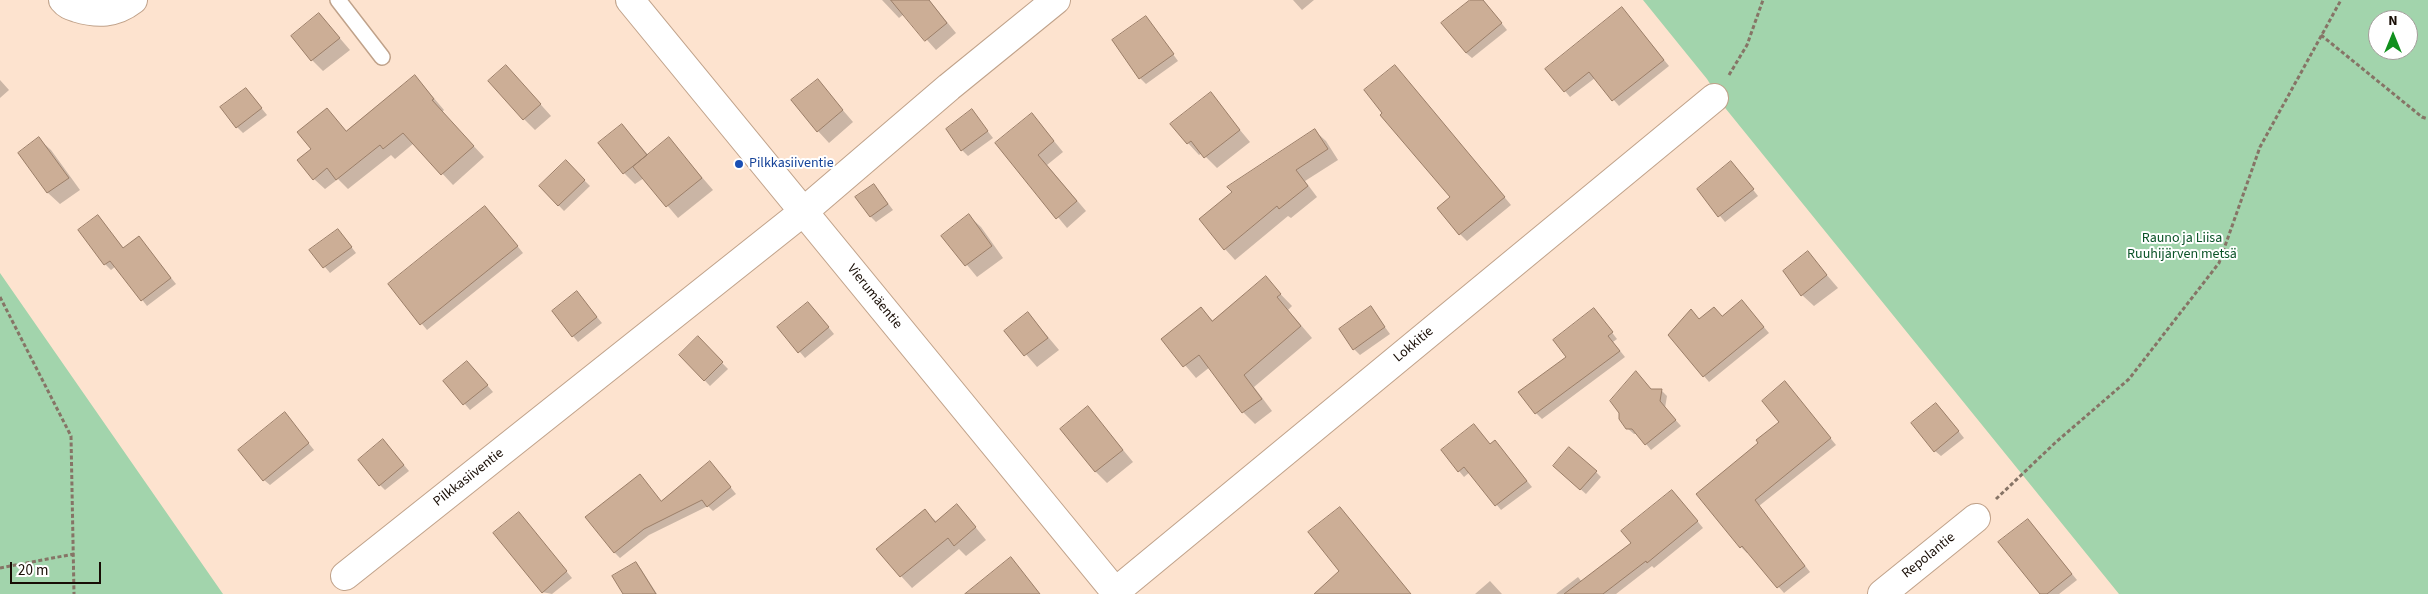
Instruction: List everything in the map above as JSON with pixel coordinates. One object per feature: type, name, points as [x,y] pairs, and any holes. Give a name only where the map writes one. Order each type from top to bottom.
[{"type":"street","points":[[63,0],[66,4],[94,13],[106,13],[133,0]]},
{"type":"street","name":"Vierumäentie","points":[[630,0],[1116,593]]},
{"type":"street","name":"Pilkkasiiventie","points":[[345,576],[803,212],[949,87],[1056,0]]},
{"type":"street","name":"Lokkitie","points":[[1116,593],[1714,98]]},
{"type":"street","name":"Repolantie","points":[[1882,594],[1976,518]]},
{"type":"lane","points":[[338,0],[382,58]]},
{"type":"path","points":[[1714,98],[1748,45],[1763,0]]},
{"type":"path","points":[[1976,518],[2056,442],[2129,379],[2219,263],[2260,147],[2341,0]]},
{"type":"path","points":[[2322,35],[2422,116],[2428,118]]},
{"type":"path","points":[[0,297],[71,436],[74,594]]},
{"type":"path","points":[[0,568],[74,554]]},
{"type":"green space","name":"Rauno ja Liisa Ruuhijärven metsä","points":[[1643,0],[2428,0],[2428,594],[2119,594],[1726,109],[1707,79]]},
{"type":"green space","points":[[0,273],[223,594],[0,594]]},
{"type":"building","points":[[891,0],[929,0],[947,23],[925,41]]},
{"type":"building","points":[[1470,0],[1483,0],[1502,23],[1466,53],[1441,23]]},
{"type":"building","points":[[1622,7],[1664,60],[1612,101],[1589,72],[1564,92],[1545,69]]},
{"type":"building","points":[[319,13],[340,38],[311,61],[291,36]]},
{"type":"building","points":[[1146,16],[1174,54],[1139,79],[1112,40]]},
{"type":"building","points":[[506,65],[541,104],[523,120],[488,81]]},
{"type":"building","points":[[1395,65],[1505,197],[1459,235],[1437,208],[1450,197],[1380,115],[1382,113],[1364,90]]},
{"type":"building","points":[[415,75],[434,99],[432,100],[474,146],[441,175],[403,133],[383,149],[380,145],[336,180],[327,168],[313,180],[297,160],[311,149],[297,132],[327,108],[346,131]]},
{"type":"building","points":[[818,79],[843,110],[817,132],[791,100]]},
{"type":"building","points":[[246,88],[262,108],[236,128],[220,107]]},
{"type":"building","points":[[1211,92],[1240,130],[1204,158],[1191,141],[1187,144],[1170,124]]},
{"type":"building","points":[[972,109],[988,131],[961,151],[946,129]]},
{"type":"building","points":[[1032,113],[1054,141],[1038,155],[1077,201],[1056,219],[995,143]]},
{"type":"building","points":[[622,124],[647,155],[623,174],[598,143]]},
{"type":"building","points":[[1315,129],[1328,149],[1296,170],[1308,186],[1279,209],[1277,206],[1224,250],[1199,219],[1232,192],[1227,187]]},
{"type":"building","points":[[39,137],[69,178],[47,193],[18,153]]},
{"type":"building","points":[[669,137],[702,178],[666,207],[633,167]]},
{"type":"building","points":[[566,160],[585,180],[558,206],[539,186]]},
{"type":"building","points":[[1731,161],[1754,189],[1718,217],[1697,189]]},
{"type":"building","points":[[874,184],[888,204],[870,217],[855,197]]},
{"type":"building","points":[[485,206],[518,246],[420,325],[388,284]]},
{"type":"building","points":[[969,214],[992,246],[965,266],[941,236]]},
{"type":"building","points":[[98,215],[123,248],[139,236],[171,278],[141,301],[110,261],[104,265],[78,230]]},
{"type":"building","points":[[338,229],[352,247],[323,268],[309,250]]},
{"type":"building","points":[[1808,251],[1827,275],[1801,296],[1783,271]]},
{"type":"building","points":[[1266,276],[1281,294],[1277,297],[1301,326],[1244,375],[1262,399],[1242,413],[1199,355],[1183,367],[1161,339],[1201,307],[1212,321]]},
{"type":"building","points":[[577,291],[597,317],[572,337],[552,311]]},
{"type":"building","points":[[1742,300],[1764,327],[1703,377],[1668,335],[1691,309],[1699,319],[1714,307],[1722,316]]},
{"type":"building","points":[[808,302],[829,327],[798,353],[777,327]]},
{"type":"building","points":[[1371,306],[1385,327],[1353,350],[1339,329]]},
{"type":"building","points":[[1594,308],[1613,332],[1608,336],[1620,351],[1535,414],[1518,392],[1566,357],[1553,340]]},
{"type":"building","points":[[1028,312],[1048,338],[1024,356],[1004,331]]},
{"type":"building","points":[[698,336],[723,362],[704,381],[679,355]]},
{"type":"building","points":[[467,361],[488,385],[463,405],[443,381]]},
{"type":"building","points":[[1636,371],[1651,389],[1662,389],[1660,401],[1676,420],[1645,445],[1632,429],[1626,429],[1619,419],[1619,413],[1610,401]]},
{"type":"building","points":[[1785,381],[1831,438],[1755,500],[1805,566],[1777,588],[1742,546],[1740,548],[1696,494],[1758,443],[1756,440],[1779,422],[1762,401]]},
{"type":"building","points":[[1936,403],[1959,431],[1934,452],[1911,423]]},
{"type":"building","points":[[1088,406],[1123,450],[1095,472],[1060,429]]},
{"type":"building","points":[[285,412],[309,443],[263,481],[238,450]]},
{"type":"building","points":[[1474,424],[1490,444],[1495,440],[1527,481],[1495,506],[1464,467],[1458,472],[1441,450]]},
{"type":"building","points":[[383,439],[404,465],[379,486],[358,460]]},
{"type":"building","points":[[1569,447],[1597,471],[1580,490],[1553,466]]},
{"type":"building","points":[[710,461],[731,487],[707,507],[702,500],[644,529],[614,553],[585,517],[640,474],[661,501]]},
{"type":"building","points":[[1672,490],[1698,521],[1647,563],[1646,561],[1603,594],[1564,594],[1631,543],[1621,531]]},
{"type":"building","points":[[957,504],[976,527],[954,546],[948,538],[900,577],[876,549],[925,509],[935,522]]},
{"type":"building","points":[[1340,507],[1411,594],[1314,594],[1339,571],[1308,532]]},
{"type":"building","points":[[519,512],[567,571],[542,593],[493,533]]},
{"type":"building","points":[[2028,519],[2072,574],[2047,594],[2040,594],[1998,542]]},
{"type":"building","points":[[1011,557],[1040,594],[965,594]]},
{"type":"building","points":[[636,562],[656,594],[623,594],[612,576]]},
{"type":"place","name":"Pilkkasiiventie","points":[[739,164]]}]
